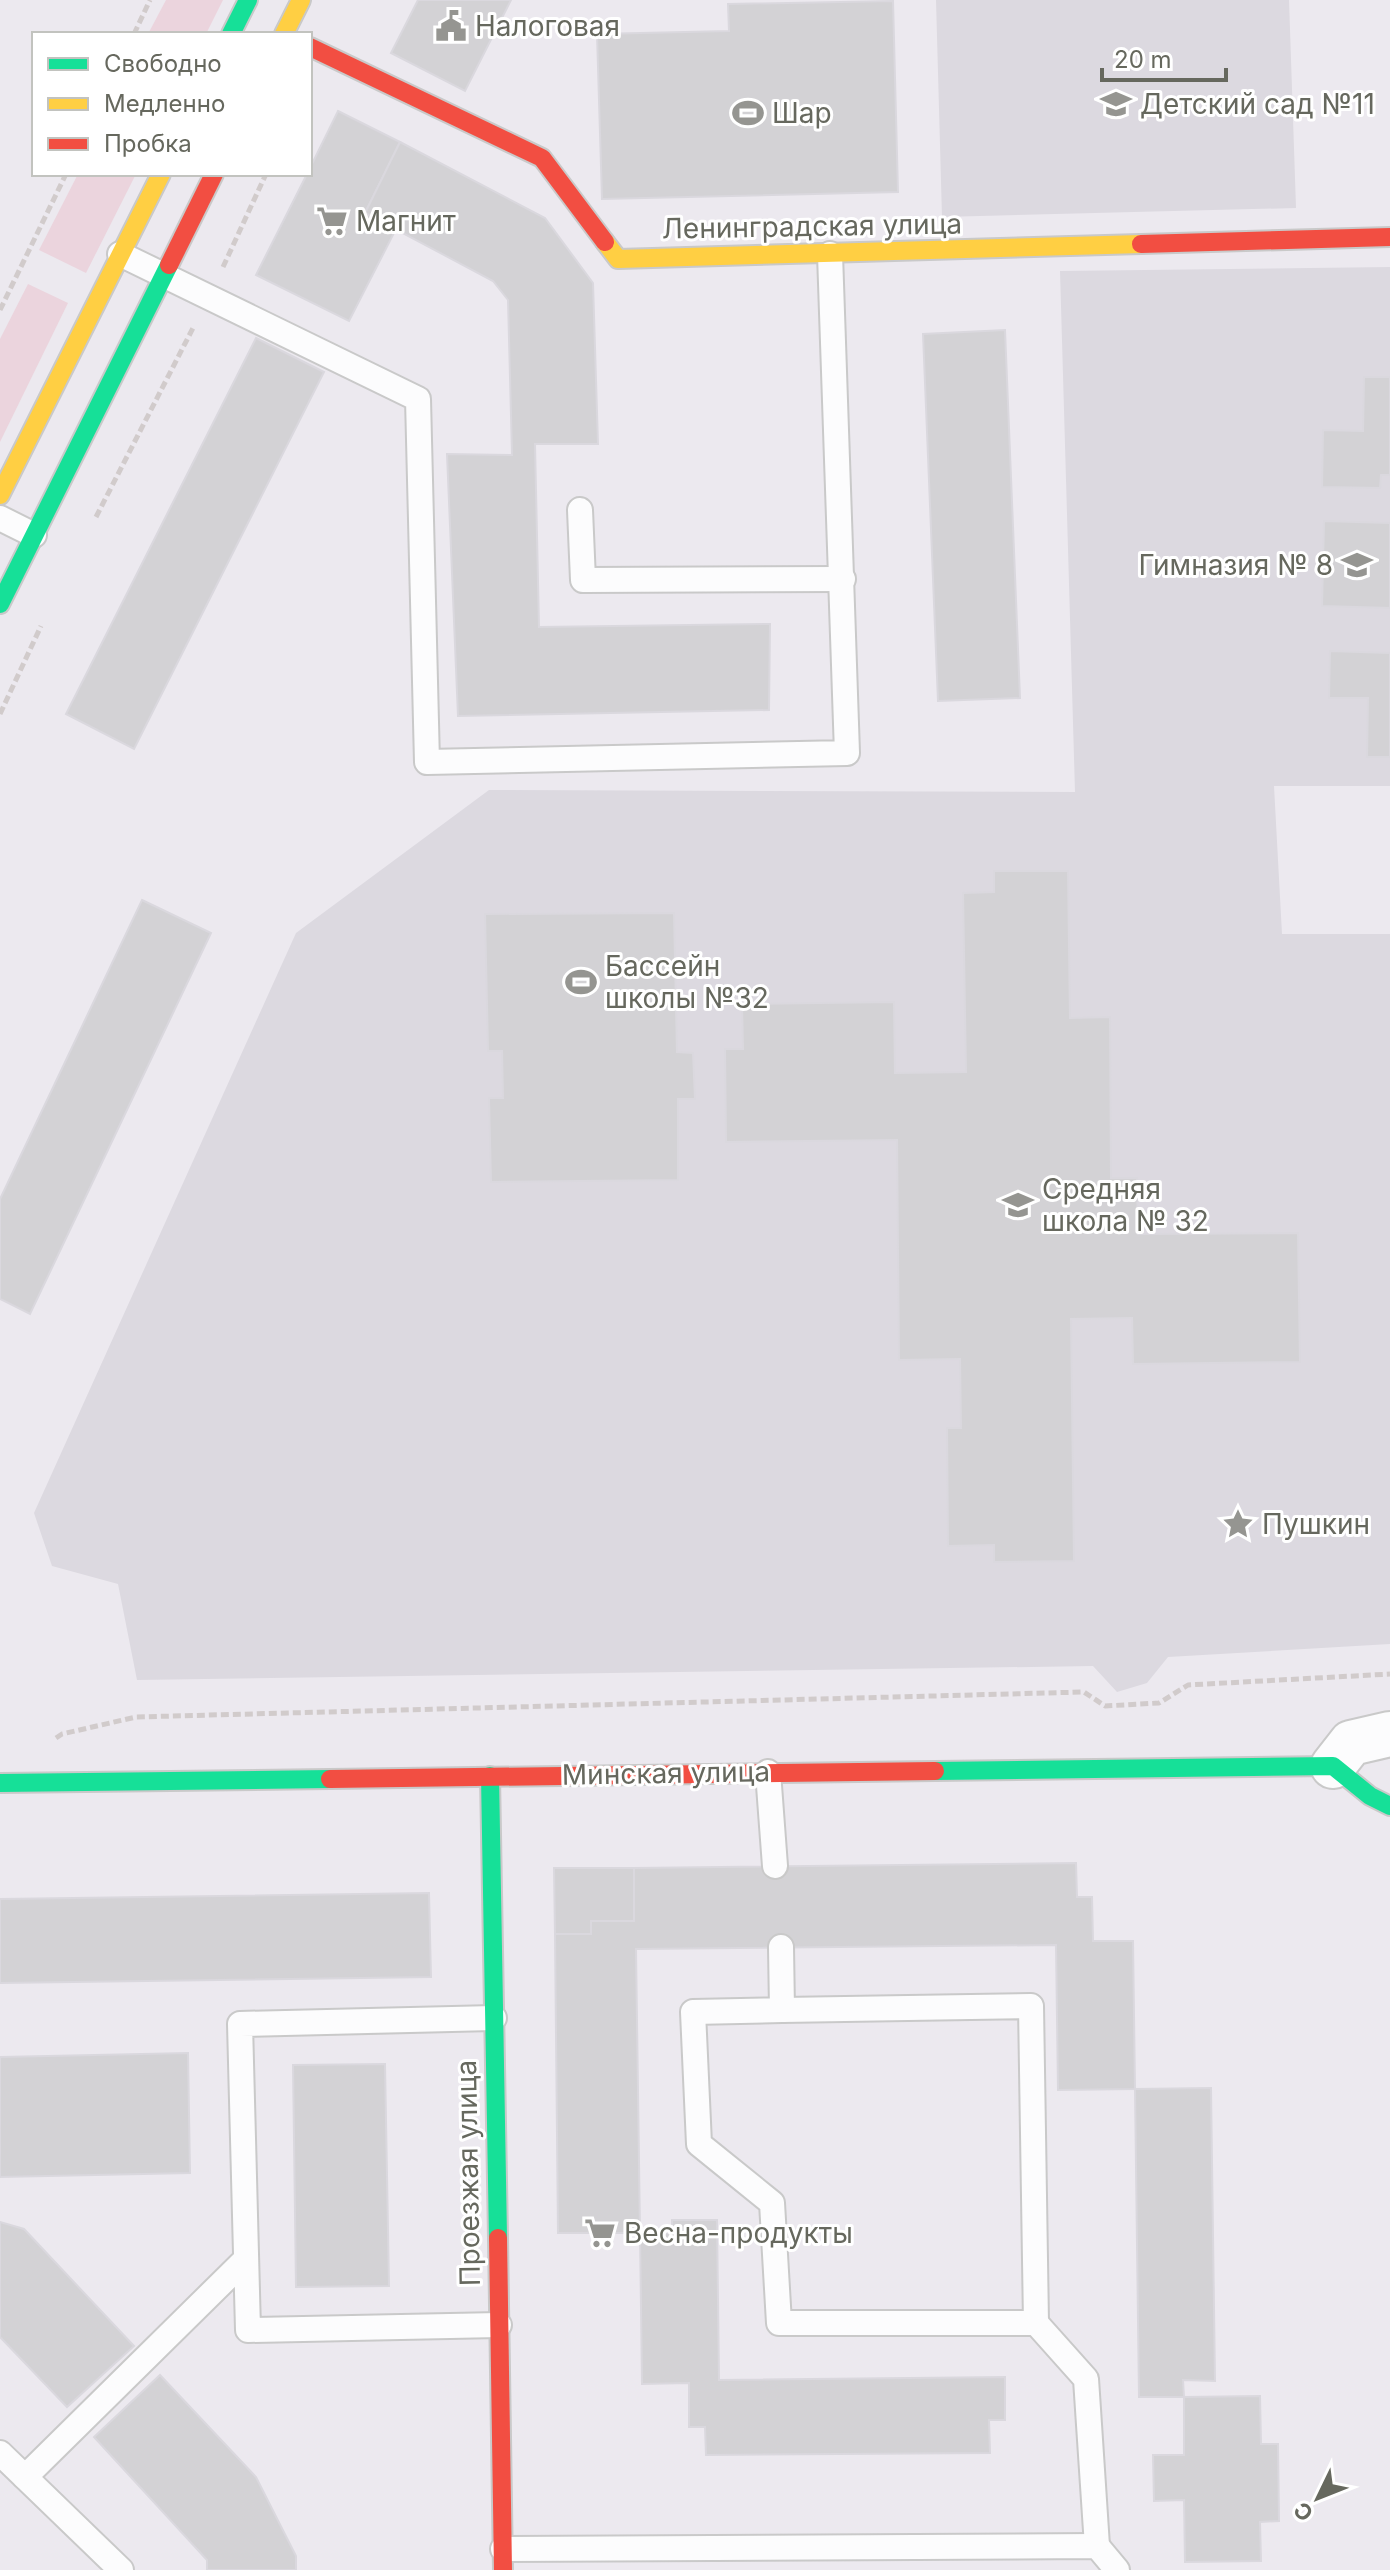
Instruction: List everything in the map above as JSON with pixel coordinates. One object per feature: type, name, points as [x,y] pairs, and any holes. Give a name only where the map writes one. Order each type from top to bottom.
[{"type":"street","points":[[232,32],[248,0]]},
{"type":"street","points":[[285,32],[301,0]]},
{"type":"street","name":"Ленинградская улица","points":[[312,48],[542,158],[618,259],[1390,237]]},
{"type":"street","points":[[0,495],[160,176]]},
{"type":"street","points":[[0,604],[213,176]]},
{"type":"street","points":[[1390,1734],[1351,1743],[1333,1766],[1370,1796],[1390,1806]]},
{"type":"street","name":"Минская улица","points":[[0,1783],[1333,1766]]},
{"type":"street","name":"Проезжая улица","points":[[490,1776],[503,2560]]},
{"type":"lane","points":[[120,254],[418,399],[427,762],[847,753],[830,254]]},
{"type":"lane","points":[[580,510],[583,580],[843,579]]},
{"type":"lane","points":[[0,518],[34,535]]},
{"type":"lane","points":[[768,1772],[775,1866]]},
{"type":"lane","points":[[781,1947],[782,2010]]},
{"type":"lane","points":[[1036,2323],[779,2323],[772,2203],[699,2144],[693,2012],[1031,2006],[1036,2323],[1086,2379],[1097,2546],[1117,2570]]},
{"type":"lane","points":[[494,2018],[240,2024],[248,2330],[499,2325]]},
{"type":"lane","points":[[25,2477],[246,2259]]},
{"type":"lane","points":[[0,2453],[121,2570]]},
{"type":"lane","points":[[503,2560],[1097,2546]]},
{"type":"path","points":[[135,32],[150,0]]},
{"type":"path","points":[[0,310],[65,176]]},
{"type":"path","points":[[91,525],[208,298],[265,176]]},
{"type":"path","points":[[0,714],[42,623]]},
{"type":"path","points":[[50,1742],[62,1734],[136,1717],[1084,1692],[1105,1706],[1159,1703],[1188,1685],[1390,1674]]},
{"type":"shaded area","points":[[166,0],[223,0],[207,32],[149,32]]},
{"type":"shaded area","name":"Детский сад №11","points":[[936,0],[1289,0],[1296,208],[942,217]]},
{"type":"shaded area","points":[[77,176],[135,176],[86,273],[39,250]]},
{"type":"shaded area","points":[[1390,267],[1390,786],[1274,786],[1282,934],[1390,934],[1390,1644],[1168,1657],[1147,1683],[1117,1692],[1093,1666],[137,1680],[118,1584],[52,1566],[34,1513],[296,933],[489,790],[1075,792],[1060,271]]},
{"type":"shaded area","points":[[28,284],[68,303],[0,442],[0,339]]},
{"type":"building","name":"Налоговая","points":[[418,0],[511,0],[465,91],[391,53]]},
{"type":"building","name":"Шар","points":[[893,1],[898,192],[602,199],[597,34],[729,31],[728,4]]},
{"type":"building","name":"Магнит","points":[[338,111],[400,142],[365,213],[396,229],[349,321],[256,275],[306,176],[312,176],[312,164]]},
{"type":"building","points":[[400,142],[545,218],[593,283],[598,444],[535,444],[539,627],[770,624],[769,710],[458,716],[447,454],[512,455],[508,300],[493,281],[365,213]]},
{"type":"building","points":[[1005,330],[1020,698],[938,701],[923,334]]},
{"type":"building","points":[[256,338],[324,372],[134,749],[66,714]]},
{"type":"building","name":"Гимназия № 8","points":[[1364,377],[1390,377],[1390,475],[1381,475],[1380,488],[1322,487],[1323,430],[1363,431]]},
{"type":"building","name":"Гимназия № 8","points":[[1324,521],[1390,523],[1390,608],[1322,606]]},
{"type":"building","name":"Гимназия № 8","points":[[1330,651],[1390,653],[1390,757],[1367,757],[1368,698],[1329,698]]},
{"type":"building","name":"Средняя школа № 32","points":[[994,871],[1068,871],[1070,1018],[1110,1017],[1111,1178],[1137,1178],[1138,1234],[1298,1233],[1300,1362],[1133,1364],[1132,1318],[1071,1319],[1074,1561],[994,1562],[994,1545],[948,1546],[947,1428],[961,1428],[960,1359],[899,1360],[897,1140],[726,1142],[725,1049],[743,1049],[742,1004],[894,1002],[895,1073],[966,1072],[963,893],[994,892]]},
{"type":"building","points":[[142,900],[211,933],[30,1314],[0,1299],[0,1199]]},
{"type":"building","name":"Бассейн школы №32","points":[[674,913],[677,1052],[693,1053],[695,1099],[678,1099],[678,1180],[491,1182],[489,1098],[503,1098],[502,1051],[488,1051],[485,914]]},
{"type":"building","points":[[1076,1863],[1077,1897],[1092,1897],[1093,1941],[1133,1941],[1135,2089],[1058,2090],[1056,1945],[636,1949],[640,2233],[558,2233],[555,1934],[591,1934],[591,1921],[634,1921],[634,1868]]},
{"type":"building","points":[[554,1868],[634,1868],[634,1921],[591,1921],[591,1934],[555,1934]]},
{"type":"building","points":[[429,1893],[431,1977],[0,1983],[0,1899]]},
{"type":"building","points":[[188,2053],[190,2173],[0,2177],[0,2057]]},
{"type":"building","points":[[385,2064],[389,2286],[296,2287],[293,2065]]},
{"type":"building","points":[[1211,2088],[1215,2381],[1183,2380],[1184,2397],[1139,2397],[1135,2089]]},
{"type":"building","points":[[672,2220],[717,2220],[719,2380],[1005,2377],[1005,2420],[989,2420],[990,2453],[706,2455],[705,2427],[689,2427],[689,2383],[642,2384],[640,2233],[672,2233]]},
{"type":"building","points":[[0,2222],[24,2229],[134,2346],[67,2407],[0,2337]]},
{"type":"building","points":[[160,2375],[256,2477],[296,2556],[296,2570],[207,2570],[207,2560],[94,2437]]},
{"type":"building","points":[[1260,2396],[1261,2444],[1278,2444],[1279,2521],[1260,2522],[1261,2561],[1185,2562],[1184,2500],[1154,2501],[1153,2455],[1184,2455],[1184,2397]]},
{"type":"traffic: fast","points":[[232,32],[248,0]]},
{"type":"traffic: fast","points":[[0,604],[169,265]]},
{"type":"traffic: fast","points":[[935,1771],[1333,1766],[1370,1796],[1390,1806]]},
{"type":"traffic: fast","points":[[490,1776],[498,2238]]},
{"type":"traffic: fast","points":[[0,1783],[330,1779]]},
{"type":"traffic: slow","points":[[285,32],[301,0]]},
{"type":"traffic: slow","points":[[0,495],[160,176]]},
{"type":"traffic: slow","points":[[605,242],[618,259],[1141,244]]},
{"type":"traffic: jam","points":[[312,48],[542,158],[605,242]]},
{"type":"traffic: jam","points":[[169,265],[213,176]]},
{"type":"traffic: jam","points":[[1141,244],[1390,237]]},
{"type":"traffic: jam","points":[[330,1779],[935,1771]]},
{"type":"traffic: jam","points":[[498,2238],[503,2570]]},
{"type":"place","name":"Налоговая","points":[[451,26]]},
{"type":"place","name":"Детский сад №11","points":[[1116,104]]},
{"type":"place","name":"Шар","points":[[748,113]]},
{"type":"place","name":"Магнит","points":[[332,221]]},
{"type":"place","name":"Гимназия № 8","points":[[1357,565]]},
{"type":"place","name":"Бассейн школы №32","points":[[581,982]]},
{"type":"place","name":"Средняя школа № 32","points":[[1018,1205]]},
{"type":"place","name":"Пушкин","points":[[1238,1524]]},
{"type":"place","name":"Весна-продукты","points":[[600,2233]]}]
